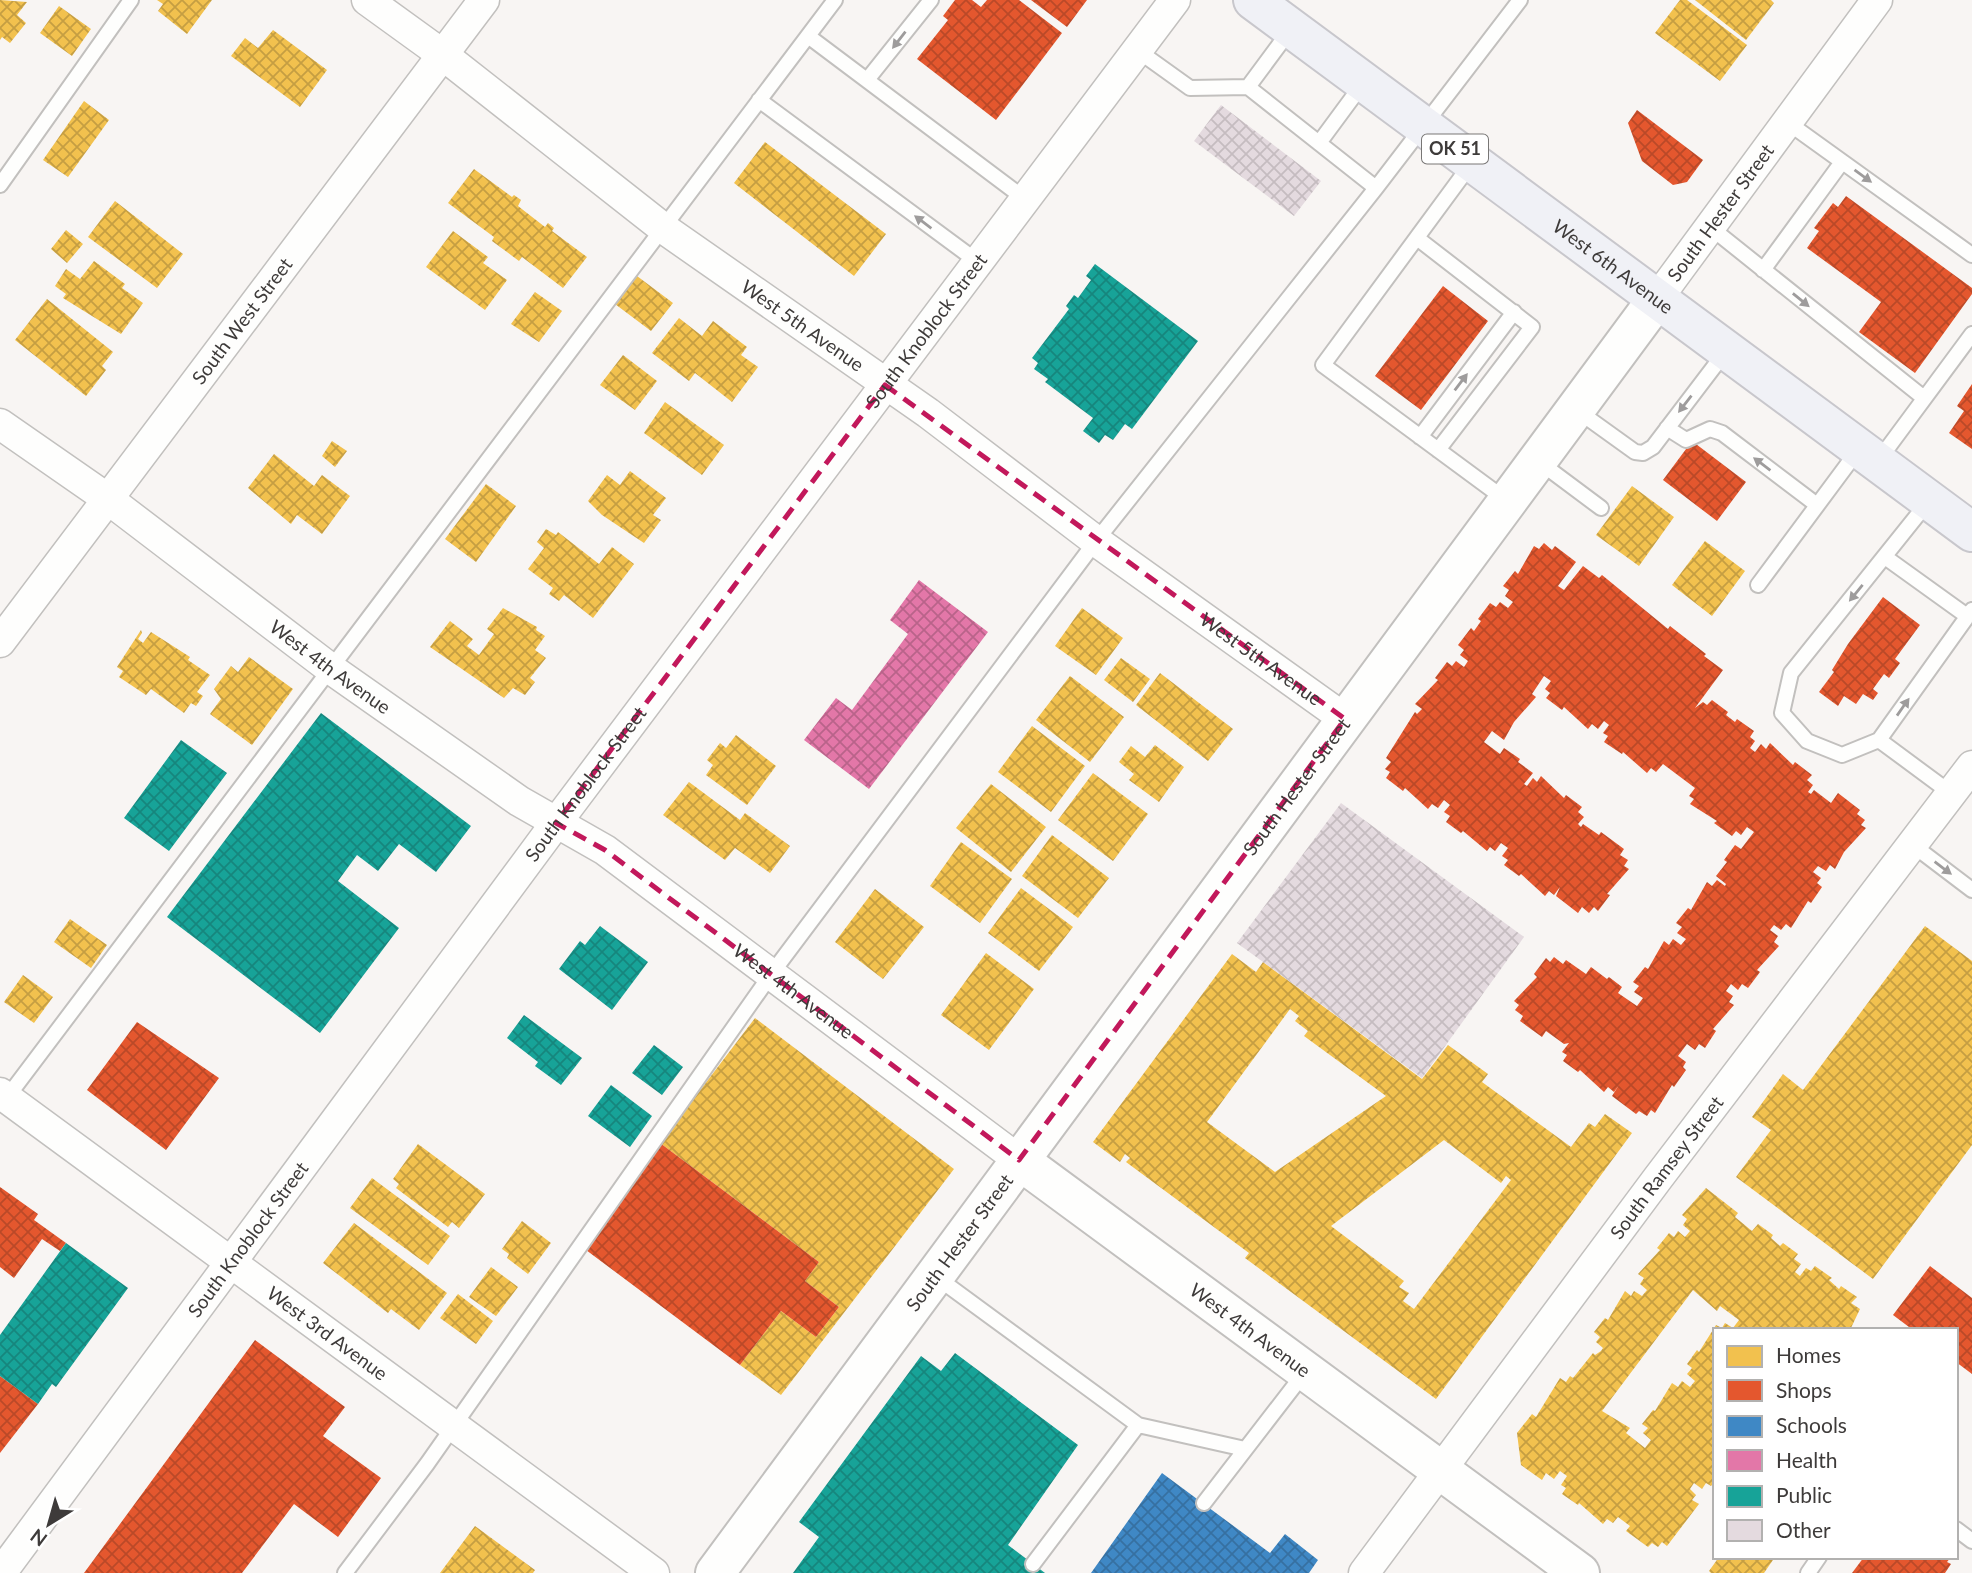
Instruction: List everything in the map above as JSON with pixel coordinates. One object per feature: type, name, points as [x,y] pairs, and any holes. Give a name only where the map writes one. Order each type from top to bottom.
[{"type":"highway","name":"West 6th Avenue","points":[[1253,0],[1972,532]]},
{"type":"street","name":"West 5th Avenue","points":[[367,0],[443,55],[663,228],[845,354],[885,386],[928,413],[1096,541],[1345,719]]},
{"type":"street","name":"South West Street","points":[[0,642],[484,0]]},
{"type":"street","name":"South Knoblock Street","points":[[1,1573],[556,823],[1175,0]]},
{"type":"street","name":"South Hester Street","points":[[715,1573],[1877,0]]},
{"type":"street","name":"West 4th Avenue","points":[[0,424],[108,499],[331,669],[519,801],[605,850],[1018,1160],[1580,1573]]},
{"type":"street","name":"South Ramsey Street","points":[[1364,1573],[1658,1178],[1914,846],[1972,766]]},
{"type":"street","name":"West 3rd Avenue","points":[[2,1100],[232,1262],[654,1573]]},
{"type":"lane","points":[[0,185],[131,0]]},
{"type":"lane","points":[[2,1100],[835,0]]},
{"type":"lane","points":[[867,80],[930,0]]},
{"type":"lane","points":[[345,1573],[454,1424],[772,973],[1096,541],[1376,188],[1520,0]]},
{"type":"lane","points":[[1248,87],[1292,28]]},
{"type":"lane","points":[[808,36],[1025,199]]},
{"type":"lane","points":[[1137,50],[1190,88],[1248,87],[1376,188]]},
{"type":"lane","points":[[1319,143],[1364,82]]},
{"type":"lane","points":[[759,100],[978,262]]},
{"type":"lane","points":[[1787,122],[1972,256]]},
{"type":"lane","points":[[1473,162],[1323,365],[1507,501]]},
{"type":"lane","points":[[1763,270],[1842,162]]},
{"type":"lane","points":[[1710,227],[1924,398]]},
{"type":"lane","points":[[1417,238],[1532,327],[1438,450]]},
{"type":"lane","points":[[1420,437],[1514,312]]},
{"type":"lane","points":[[1758,586],[1816,505],[1924,398],[1972,334]]},
{"type":"lane","points":[[1575,409],[1635,452],[1643,453],[1653,447],[1727,350]]},
{"type":"lane","points":[[1667,428],[1686,440],[1710,429],[1722,433],[1816,505]]},
{"type":"lane","points":[[1537,460],[1601,508]]},
{"type":"lane","points":[[1885,557],[1970,613],[1879,740],[1842,755],[1807,741],[1782,713],[1791,673],[1929,500]]},
{"type":"lane","points":[[1879,740],[1952,794]]},
{"type":"lane","points":[[1914,846],[1972,890]]},
{"type":"lane","points":[[933,1275],[1138,1425],[1245,1449]]},
{"type":"lane","points":[[1204,1503],[1306,1371]]},
{"type":"lane","points":[[1033,1564],[1138,1425]]},
{"type":"highlighted area","points":[[885,385],[1345,719],[1019,1160],[605,850],[556,823]]},
{"type":"building: Homes","points":[[0,0],[27,2],[17,15],[26,23],[10,43],[2,37],[0,40]]},
{"type":"building: Homes","points":[[157,0],[212,0],[187,34],[158,11],[163,4]]},
{"type":"building: Homes","points":[[1680,0],[1687,0],[1747,45],[1720,81],[1655,33]]},
{"type":"building: Homes","points":[[1695,0],[1771,0],[1774,3],[1746,40]]},
{"type":"building: Homes","points":[[59,6],[91,29],[72,56],[40,33]]},
{"type":"building: Homes","points":[[273,30],[327,70],[300,107],[231,56],[245,38],[258,48]]},
{"type":"building: Homes","points":[[84,101],[109,120],[68,177],[43,160]]},
{"type":"building: Homes","points":[[765,142],[886,234],[854,276],[734,183]]},
{"type":"building: Homes","points":[[474,169],[512,197],[514,195],[521,200],[518,206],[545,227],[548,223],[554,228],[552,231],[587,257],[563,288],[522,257],[519,261],[492,241],[494,237],[448,203]]},
{"type":"building: Homes","points":[[115,201],[183,254],[157,288],[88,237]]},
{"type":"building: Homes","points":[[66,230],[83,244],[67,263],[51,249]]},
{"type":"building: Homes","points":[[453,231],[488,257],[483,263],[507,280],[485,310],[426,267]]},
{"type":"building: Homes","points":[[94,261],[125,284],[122,288],[143,303],[121,334],[63,298],[66,294],[55,286],[66,269],[80,279]]},
{"type":"building: Homes","points":[[637,276],[673,303],[651,331],[615,304]]},
{"type":"building: Homes","points":[[535,292],[562,311],[539,342],[511,324]]},
{"type":"building: Homes","points":[[47,299],[113,352],[102,366],[106,370],[86,396],[15,340]]},
{"type":"building: Homes","points":[[679,318],[702,336],[713,321],[747,347],[741,355],[758,367],[732,402],[695,373],[689,381],[652,353]]},
{"type":"building: Homes","points":[[623,355],[657,381],[635,410],[600,385]]},
{"type":"building: Homes","points":[[665,402],[724,445],[702,475],[644,433]]},
{"type":"building: Homes","points":[[332,441],[347,451],[335,467],[322,456]]},
{"type":"building: Homes","points":[[274,454],[314,486],[322,475],[350,496],[322,534],[297,515],[291,524],[248,488]]},
{"type":"building: Homes","points":[[630,471],[666,498],[653,515],[661,520],[644,543],[602,515],[588,501],[607,475],[620,485]]},
{"type":"building: Homes","points":[[486,484],[516,506],[476,562],[445,539]]},
{"type":"building: Homes","points":[[1632,486],[1674,517],[1639,566],[1596,535]]},
{"type":"building: Homes","points":[[546,529],[556,535],[558,532],[599,564],[612,547],[634,564],[593,618],[564,595],[559,601],[549,594],[553,588],[528,569],[544,548],[537,542]]},
{"type":"building: Homes","points":[[1705,541],[1745,571],[1712,616],[1672,585]]},
{"type":"building: Homes","points":[[503,608],[537,627],[536,630],[545,636],[535,650],[546,658],[530,678],[535,682],[525,695],[513,688],[504,698],[430,647],[450,621],[473,639],[467,646],[479,655],[494,634],[487,629]]},
{"type":"building: Homes","points":[[1082,608],[1123,638],[1096,675],[1055,646]]},
{"type":"building: Homes","points":[[141,630],[138,639],[143,643],[151,632],[190,657],[188,660],[210,675],[197,692],[203,696],[196,706],[191,703],[184,713],[151,689],[146,695],[119,677],[123,671],[117,667]]},
{"type":"building: Homes","points":[[249,657],[293,689],[252,745],[210,714],[221,699],[214,689],[231,666],[238,672]]},
{"type":"building: Homes","points":[[1121,658],[1150,679],[1133,702],[1104,680]]},
{"type":"building: Homes","points":[[1160,673],[1233,729],[1208,761],[1136,705]]},
{"type":"building: Homes","points":[[1070,676],[1124,717],[1090,762],[1036,720]]},
{"type":"building: Homes","points":[[1032,726],[1085,766],[1051,812],[998,772]]},
{"type":"building: Homes","points":[[736,735],[776,766],[747,805],[706,775],[713,765],[707,760],[720,743],[726,748]]},
{"type":"building: Homes","points":[[1155,745],[1184,767],[1159,802],[1129,780],[1134,774],[1119,762],[1131,746],[1145,757]]},
{"type":"building: Homes","points":[[1093,773],[1148,814],[1113,861],[1058,820]]},
{"type":"building: Homes","points":[[689,782],[740,820],[745,813],[790,846],[770,873],[735,848],[725,860],[663,815]]},
{"type":"building: Homes","points":[[991,784],[1046,827],[1011,872],[956,828]]},
{"type":"building: Homes","points":[[1052,835],[1109,878],[1078,918],[1022,876]]},
{"type":"building: Homes","points":[[961,842],[1012,879],[980,923],[930,886]]},
{"type":"building: Homes","points":[[1021,888],[1073,927],[1039,971],[988,933]]},
{"type":"building: Homes","points":[[875,889],[924,927],[883,979],[835,942]]},
{"type":"building: Homes","points":[[70,919],[107,945],[91,968],[54,942]]},
{"type":"building: Homes","points":[[1925,926],[1972,961],[1972,1145],[1873,1279],[1736,1177],[1771,1130],[1752,1117],[1783,1074],[1803,1090]]},
{"type":"building: Homes","points":[[986,953],[1034,989],[989,1050],[941,1015]]},
{"type":"building: Homes","points":[[1232,954],[1256,972],[1263,962],[1422,1079],[1448,1045],[1488,1074],[1482,1082],[1571,1147],[1589,1123],[1595,1127],[1605,1114],[1632,1133],[1436,1399],[1245,1258],[1249,1253],[1126,1162],[1130,1158],[1125,1154],[1120,1162],[1093,1142]],"holes":[[[1290,1009],[1299,1016],[1295,1021],[1308,1031],[1304,1036],[1386,1096],[1275,1172],[1207,1122]],[[1444,1140],[1501,1183],[1506,1176],[1511,1180],[1414,1309],[1403,1301],[1409,1293],[1399,1287],[1404,1281],[1331,1226]]]},
{"type":"building: Homes","points":[[23,975],[53,997],[34,1023],[4,1002]]},
{"type":"building: Homes","points":[[755,1018],[954,1169],[781,1395],[740,1365],[781,1311],[816,1337],[839,1307],[805,1281],[819,1262],[660,1143]]},
{"type":"building: Homes","points":[[418,1144],[485,1194],[459,1228],[452,1222],[448,1227],[396,1188],[399,1184],[393,1179]]},
{"type":"building: Homes","points":[[372,1178],[450,1236],[428,1265],[350,1208]]},
{"type":"building: Homes","points":[[1706,1188],[1738,1213],[1735,1217],[1752,1231],[1758,1224],[1773,1235],[1771,1238],[1780,1246],[1783,1243],[1798,1254],[1794,1259],[1801,1264],[1795,1272],[1800,1276],[1806,1268],[1811,1271],[1815,1266],[1832,1278],[1829,1280],[1839,1289],[1841,1286],[1857,1297],[1851,1303],[1860,1309],[1851,1328],[1733,1328],[1739,1320],[1720,1306],[1717,1311],[1693,1290],[1602,1411],[1630,1428],[1626,1433],[1645,1448],[1651,1440],[1643,1433],[1648,1428],[1642,1424],[1653,1410],[1655,1411],[1672,1383],[1678,1387],[1682,1381],[1690,1387],[1695,1381],[1687,1374],[1692,1368],[1687,1364],[1697,1350],[1699,1352],[1713,1330],[1713,1484],[1711,1486],[1706,1483],[1702,1489],[1694,1483],[1690,1489],[1696,1495],[1692,1500],[1699,1504],[1667,1546],[1662,1542],[1658,1547],[1652,1543],[1648,1547],[1626,1531],[1630,1526],[1618,1517],[1613,1523],[1607,1519],[1603,1524],[1579,1503],[1578,1505],[1562,1494],[1566,1488],[1561,1485],[1567,1476],[1560,1471],[1554,1479],[1546,1473],[1542,1480],[1521,1465],[1517,1433],[1532,1414],[1536,1417],[1560,1378],[1566,1382],[1570,1376],[1573,1378],[1593,1353],[1595,1355],[1601,1351],[1603,1348],[1596,1342],[1600,1337],[1594,1332],[1605,1318],[1608,1320],[1625,1291],[1631,1296],[1634,1291],[1642,1296],[1647,1290],[1640,1284],[1644,1278],[1638,1274],[1660,1250],[1657,1248],[1669,1233],[1674,1237],[1678,1231],[1685,1237],[1690,1231],[1683,1225],[1687,1219],[1682,1215]]},
{"type":"building: Homes","points":[[522,1221],[551,1243],[528,1274],[507,1258],[509,1254],[502,1249]]},
{"type":"building: Homes","points":[[354,1223],[447,1293],[419,1330],[391,1309],[388,1313],[323,1263]]},
{"type":"building: Homes","points":[[491,1267],[518,1287],[496,1316],[469,1297]]},
{"type":"building: Homes","points":[[458,1294],[493,1321],[476,1344],[440,1318]]},
{"type":"building: Homes","points":[[475,1526],[535,1570],[533,1573],[440,1573]]},
{"type":"building: Homes","points":[[1718,1559],[1774,1559],[1764,1573],[1709,1571]]},
{"type":"building: Shops","points":[[955,0],[972,0],[981,7],[987,0],[1019,0],[1062,33],[996,120],[917,59],[948,20],[943,16]]},
{"type":"building: Shops","points":[[1031,0],[1087,0],[1067,27]]},
{"type":"building: Shops","points":[[1637,110],[1703,160],[1687,182],[1673,185],[1642,161],[1628,123]]},
{"type":"building: Shops","points":[[1846,196],[1972,288],[1972,294],[1915,373],[1859,332],[1881,302],[1807,248],[1819,231],[1814,228],[1833,203],[1838,207]]},
{"type":"building: Shops","points":[[1443,286],[1488,321],[1421,410],[1375,376]]},
{"type":"building: Shops","points":[[1972,384],[1972,449],[1949,433],[1964,411],[1957,406]]},
{"type":"building: Shops","points":[[1692,441],[1746,482],[1717,521],[1663,480]]},
{"type":"building: Shops","points":[[1544,543],[1552,550],[1555,546],[1576,562],[1558,586],[1564,590],[1583,566],[1599,578],[1602,575],[1723,670],[1695,708],[1703,702],[1707,705],[1712,700],[1728,712],[1726,715],[1735,722],[1737,719],[1754,731],[1750,737],[1755,741],[1750,748],[1755,752],[1761,744],[1766,749],[1770,743],[1793,765],[1795,762],[1812,775],[1807,780],[1813,785],[1808,792],[1811,794],[1814,790],[1831,803],[1838,793],[1860,810],[1857,814],[1865,820],[1861,825],[1866,828],[1844,852],[1835,869],[1830,865],[1826,871],[1818,866],[1813,872],[1821,878],[1817,883],[1822,887],[1811,903],[1808,901],[1791,928],[1786,924],[1781,930],[1774,925],[1770,930],[1778,936],[1774,942],[1779,946],[1757,970],[1760,972],[1748,988],[1742,984],[1738,990],[1731,984],[1726,991],[1733,996],[1729,1002],[1734,1005],[1713,1029],[1716,1031],[1705,1048],[1699,1044],[1695,1050],[1687,1044],[1678,1056],[1686,1062],[1683,1067],[1686,1070],[1674,1087],[1672,1085],[1655,1113],[1651,1110],[1647,1116],[1639,1111],[1636,1114],[1612,1096],[1619,1085],[1614,1092],[1608,1087],[1604,1092],[1580,1070],[1578,1072],[1563,1061],[1567,1055],[1562,1052],[1569,1043],[1564,1044],[1546,1031],[1542,1037],[1520,1021],[1523,1016],[1515,1010],[1519,1005],[1514,1001],[1537,977],[1534,974],[1546,958],[1550,962],[1554,957],[1563,964],[1566,960],[1586,974],[1591,967],[1607,979],[1609,977],[1622,987],[1618,993],[1637,1006],[1643,998],[1634,992],[1639,986],[1633,982],[1645,967],[1648,969],[1664,941],[1669,945],[1673,939],[1681,945],[1686,939],[1677,933],[1682,927],[1676,923],[1688,908],[1691,910],[1707,882],[1712,886],[1717,880],[1725,886],[1716,876],[1727,862],[1724,860],[1735,845],[1741,849],[1754,832],[1747,827],[1741,835],[1736,831],[1732,836],[1714,823],[1717,821],[1690,804],[1694,799],[1689,796],[1695,788],[1663,764],[1656,772],[1651,768],[1647,773],[1623,752],[1622,754],[1604,742],[1608,736],[1603,733],[1609,725],[1604,721],[1598,729],[1592,724],[1588,729],[1564,707],[1562,710],[1546,698],[1550,693],[1545,689],[1551,681],[1544,676],[1532,694],[1536,697],[1514,722],[1504,740],[1492,731],[1484,742],[1500,754],[1504,748],[1520,759],[1518,762],[1533,773],[1524,784],[1527,786],[1533,778],[1537,782],[1541,776],[1564,798],[1566,795],[1582,807],[1578,812],[1584,817],[1578,824],[1581,827],[1583,824],[1599,835],[1601,832],[1624,849],[1620,855],[1628,860],[1624,866],[1629,869],[1607,894],[1610,895],[1598,911],[1594,907],[1589,913],[1582,907],[1578,913],[1556,896],[1560,887],[1554,895],[1549,891],[1545,896],[1521,874],[1519,876],[1504,865],[1508,860],[1502,856],[1508,848],[1501,843],[1495,851],[1490,847],[1487,851],[1463,831],[1461,833],[1446,822],[1450,816],[1444,812],[1450,805],[1444,800],[1438,808],[1432,804],[1428,809],[1405,788],[1403,791],[1386,778],[1390,772],[1385,769],[1391,762],[1386,758],[1415,712],[1417,714],[1422,709],[1415,704],[1438,680],[1435,678],[1447,662],[1452,666],[1456,661],[1464,667],[1468,661],[1460,655],[1464,650],[1458,645],[1471,628],[1474,631],[1481,621],[1478,619],[1490,603],[1496,607],[1500,602],[1508,608],[1513,602],[1505,596],[1509,590],[1503,586],[1515,571],[1518,574],[1534,546],[1539,549]]},
{"type":"building: Shops","points":[[1883,597],[1920,625],[1895,659],[1900,663],[1889,678],[1884,674],[1873,689],[1878,693],[1873,700],[1863,694],[1856,704],[1844,696],[1838,706],[1819,692],[1834,672],[1832,670],[1848,644]]},
{"type":"building: Shops","points":[[137,1022],[219,1078],[166,1150],[87,1090]]},
{"type":"building: Shops","points":[[660,1143],[819,1262],[805,1281],[839,1307],[816,1337],[781,1311],[740,1365],[582,1247]]},
{"type":"building: Shops","points":[[0,1187],[38,1214],[34,1220],[66,1243],[60,1251],[42,1239],[14,1278],[0,1267]]},
{"type":"building: Shops","points":[[1930,1266],[1972,1298],[1972,1374],[1958,1364],[1958,1328],[1910,1328],[1893,1315]]},
{"type":"building: Shops","points":[[255,1340],[345,1407],[323,1436],[381,1478],[338,1537],[294,1504],[242,1573],[84,1573]]},
{"type":"building: Shops","points":[[0,1376],[38,1404],[0,1453]]},
{"type":"building: Shops","points":[[1862,1559],[1949,1559],[1947,1562],[1951,1564],[1945,1573],[1852,1573]]},
{"type":"building: Schools","points":[[1162,1473],[1270,1553],[1285,1534],[1318,1560],[1309,1573],[1091,1573]]},
{"type":"building: Health","points":[[919,580],[988,632],[869,789],[804,740],[836,698],[852,710],[908,634],[890,620]]},
{"type":"building: Public","points":[[1095,264],[1198,341],[1132,429],[1125,424],[1113,440],[1105,435],[1099,443],[1083,431],[1093,418],[1045,382],[1048,379],[1034,369],[1038,363],[1032,358],[1069,309],[1066,306],[1074,295],[1078,298],[1091,280],[1086,276]]},
{"type":"building: Public","points":[[321,713],[471,826],[436,872],[399,844],[378,871],[357,855],[338,881],[399,928],[320,1033],[167,917]]},
{"type":"building: Public","points":[[181,740],[227,773],[169,851],[124,818]]},
{"type":"building: Public","points":[[600,926],[648,962],[612,1010],[559,969],[580,941],[585,945]]},
{"type":"building: Public","points":[[524,1015],[582,1058],[561,1085],[535,1066],[538,1062],[507,1038]]},
{"type":"building: Public","points":[[654,1045],[683,1067],[662,1095],[632,1073]]},
{"type":"building: Public","points":[[611,1085],[652,1116],[630,1147],[588,1116]]},
{"type":"building: Public","points":[[66,1243],[128,1288],[56,1387],[52,1384],[38,1404],[0,1376],[0,1335]]},
{"type":"building: Public","points":[[955,1353],[1078,1445],[1008,1545],[1045,1573],[793,1573],[819,1537],[799,1522],[921,1356],[941,1371]]},
{"type":"building: Other","points":[[1221,105],[1321,181],[1294,216],[1194,141]]},
{"type":"building: Other","points":[[1341,803],[1524,937],[1422,1078],[1237,943]]}]
